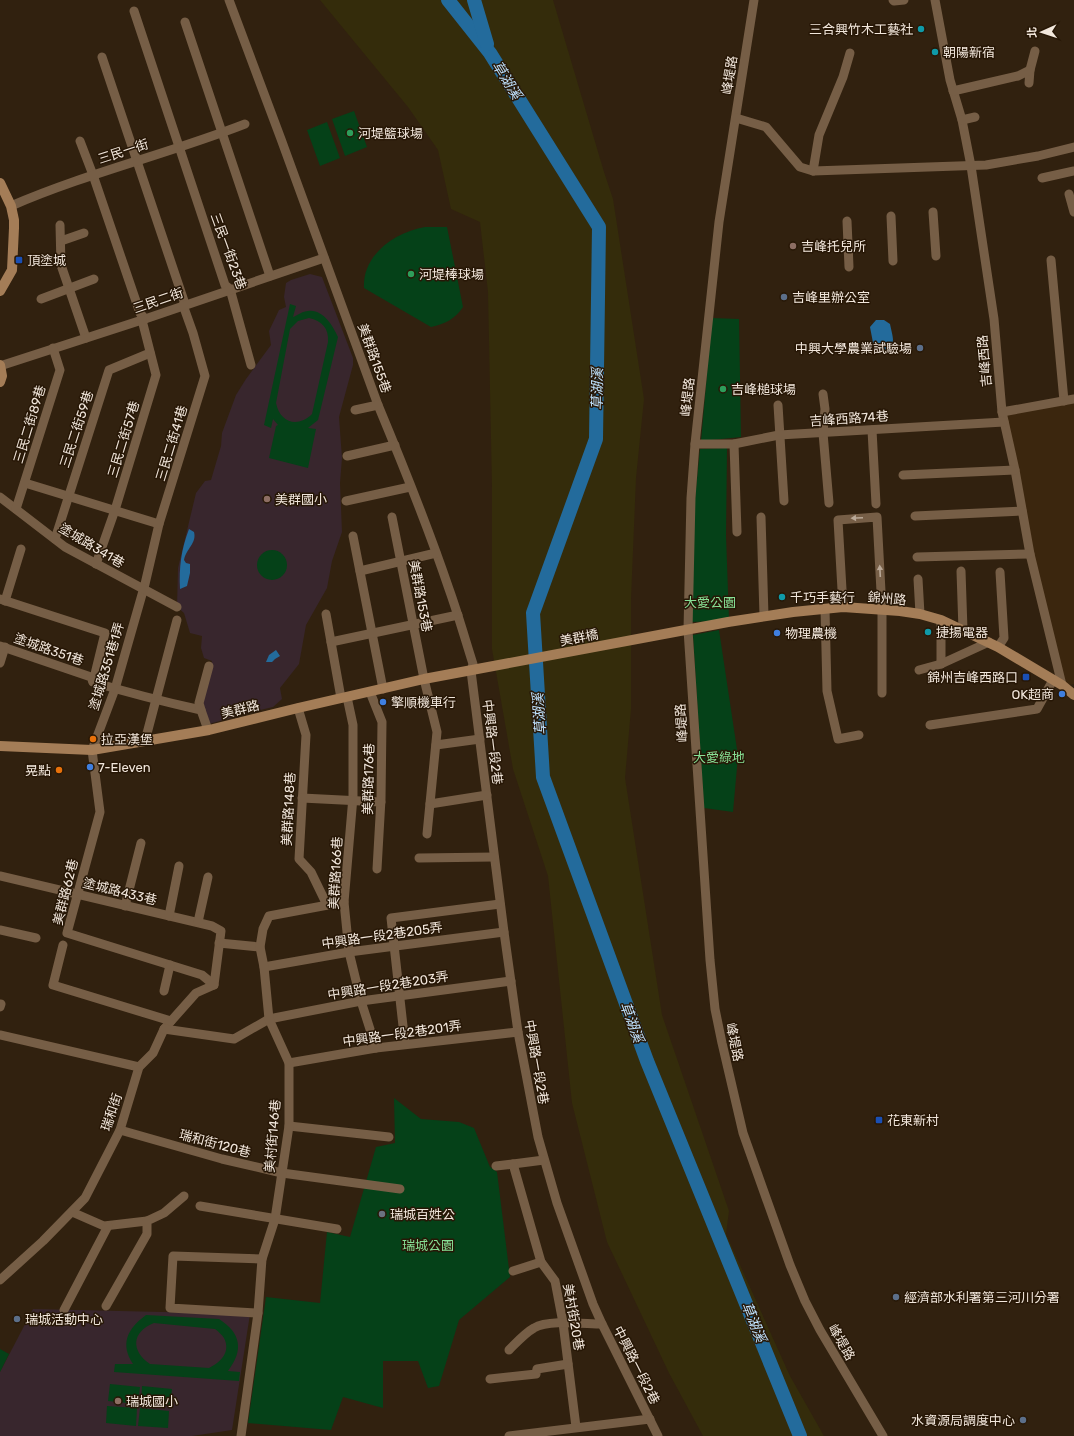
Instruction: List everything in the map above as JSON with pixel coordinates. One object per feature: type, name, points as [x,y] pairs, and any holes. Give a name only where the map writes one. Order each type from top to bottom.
[{"type":"street","name":"美群路155巷","points":[[229,0],[378,405],[395,445],[436,553],[458,615],[473,664],[471,671]]},
{"type":"street","name":"峰堤路","points":[[754,0],[719,222],[695,444],[684,630],[710,960],[715,1009],[728,1074],[743,1133],[790,1265],[820,1330],[883,1436]]},
{"type":"street","points":[[893,0],[904,0]]},
{"type":"street","name":"吉峰西路","points":[[935,0],[950,80],[962,120],[971,166],[994,319],[1002,412],[1015,470],[1030,554],[1062,685]]},
{"type":"street","name":"三民一街23巷","points":[[134,11],[225,285],[230,289],[251,365]]},
{"type":"street","points":[[185,22],[270,276]]},
{"type":"street","points":[[1029,83],[1030,70],[1035,51]]},
{"type":"street","points":[[813,171],[819,135],[843,77],[850,53]]},
{"type":"street","name":"三民二街41巷","points":[[102,57],[184,305],[205,376],[159,524],[143,589]]},
{"type":"street","points":[[953,91],[1018,76],[1030,70]]},
{"type":"street","points":[[962,120],[976,117]]},
{"type":"street","points":[[736,118],[766,127],[800,167],[813,171],[986,165],[1052,153],[1074,147]]},
{"type":"street","name":"三民一街","points":[[11,206],[43,192],[245,124]]},
{"type":"street","name":"三民二街57巷","points":[[80,141],[94,175],[143,319],[156,375],[115,510],[96,564]]},
{"type":"street","points":[[1042,178],[1074,171]]},
{"type":"street","points":[[0,183],[11,206],[14,220],[14,261],[12,270],[0,291]]},
{"type":"street","points":[[1070,194],[1074,212]]},
{"type":"street","points":[[933,212],[936,256]]},
{"type":"street","points":[[891,216],[893,261]]},
{"type":"street","points":[[847,221],[849,267]]},
{"type":"street","points":[[60,225],[61,265],[86,338]]},
{"type":"street","points":[[61,241],[84,233]]},
{"type":"street","name":"三民二街","points":[[0,366],[324,258]]},
{"type":"street","points":[[1051,260],[1064,401]]},
{"type":"street","points":[[41,299],[94,279]]},
{"type":"street","name":"三民二街89巷","points":[[16,509],[60,370],[53,348]]},
{"type":"street","name":"三民二街59巷","points":[[55,539],[109,370],[150,353]]},
{"type":"street","points":[[0,366],[2,376],[0,382]]},
{"type":"street","points":[[822,394],[825,408],[823,433],[829,503]]},
{"type":"street","points":[[1002,412],[1074,399]]},
{"type":"street","points":[[355,410],[378,405]]},
{"type":"street","points":[[778,405],[784,501]]},
{"type":"street","name":"吉峰西路74巷","points":[[695,444],[734,444],[779,436],[1004,422]]},
{"type":"street","points":[[872,430],[876,504]]},
{"type":"street","points":[[734,444],[737,532]]},
{"type":"street","points":[[347,456],[395,445]]},
{"type":"street","points":[[903,475],[1015,470]]},
{"type":"street","points":[[24,483],[159,524]]},
{"type":"street","points":[[346,501],[410,487]]},
{"type":"street","name":"塗城路341巷","points":[[0,497],[65,547],[177,607]]},
{"type":"street","points":[[915,516],[1022,511]]},
{"type":"street","name":"美群路153巷","points":[[392,517],[424,679],[437,732],[427,834]]},
{"type":"street","points":[[760,517],[764,616]]},
{"type":"street","points":[[843,607],[838,520],[877,517],[882,610],[882,693]]},
{"type":"street","points":[[353,536],[383,689]]},
{"type":"street","points":[[21,549],[3,600],[105,633],[93,682]]},
{"type":"street","points":[[360,571],[436,553]]},
{"type":"street","points":[[917,557],[1030,554]]},
{"type":"street","points":[[960,571],[963,630]]},
{"type":"street","points":[[919,670],[941,664],[993,645],[1004,638],[1000,572]]},
{"type":"street","points":[[918,578],[920,614]]},
{"type":"street","name":"塗城路351巷1弄","points":[[92,750],[115,688],[143,589]]},
{"type":"street","name":"錦州路","points":[[684,630],[764,616],[843,607],[920,614],[941,620],[993,645],[1062,685],[1074,695]]},
{"type":"street","points":[[825,609],[827,691],[838,739],[859,735]]},
{"type":"street","name":"美群路166巷","points":[[326,614],[344,698],[353,725],[352,800],[344,902],[349,952],[361,1001],[376,1048]]},
{"type":"street","points":[[331,642],[458,615]]},
{"type":"street","points":[[145,741],[177,620]]},
{"type":"street","points":[[941,620],[941,664]]},
{"type":"street","name":"美群橋","points":[[483,669],[684,630]]},
{"type":"street","points":[[0,663],[2,647]]},
{"type":"street","name":"塗城路351巷","points":[[2,647],[91,676],[93,682],[156,700],[201,710]]},
{"type":"street","points":[[208,730],[199,703],[209,666]]},
{"type":"street","name":"美群路","points":[[0,746],[92,750],[208,730],[424,679],[483,669]]},
{"type":"street","name":"中興路一段2巷","points":[[471,671],[500,904],[518,1032],[530,1100],[544,1160],[569,1239],[602,1324],[658,1436]]},
{"type":"street","points":[[930,725],[1037,709],[1053,680]]},
{"type":"street","name":"美群路176巷","points":[[370,692],[382,722],[381,802],[377,869]]},
{"type":"street","name":"美群路148巷","points":[[298,708],[306,735],[299,859],[311,872],[327,905]]},
{"type":"street","points":[[436,745],[480,739]]},
{"type":"street","name":"美群路62巷","points":[[92,750],[100,812],[67,933],[202,975],[214,985]]},
{"type":"street","points":[[430,804],[487,795]]},
{"type":"street","points":[[302,798],[381,802]]},
{"type":"street","points":[[125,906],[141,843]]},
{"type":"street","points":[[419,858],[494,857]]},
{"type":"street","points":[[169,916],[179,866]]},
{"type":"street","name":"塗城路433巷","points":[[0,876],[212,926],[220,931],[219,943]]},
{"type":"street","points":[[198,922],[208,877]]},
{"type":"street","name":"美村街146巷","points":[[241,1436],[258,1313],[262,1259],[275,1219],[289,1126],[289,1063],[269,1019],[264,968],[260,947],[263,929],[269,916],[344,902]]},
{"type":"street","points":[[405,1044],[390,918],[500,904]]},
{"type":"street","points":[[0,930],[36,938]]},
{"type":"street","name":"中興路一段2巷205弄","points":[[264,968],[349,952],[504,932]]},
{"type":"street","points":[[214,985],[219,943],[260,947]]},
{"type":"street","points":[[63,946],[52,985],[171,1021]]},
{"type":"street","points":[[164,991],[170,965]]},
{"type":"street","name":"中興路一段2巷203弄","points":[[164,1029],[234,1039],[269,1019],[361,1001],[511,981]]},
{"type":"street","name":"瑞和街","points":[[0,1280],[43,1241],[85,1198],[120,1130],[139,1067],[153,1053],[164,1029],[196,993],[214,985]]},
{"type":"street","name":"中興路一段2巷201弄","points":[[289,1063],[405,1044],[518,1032]]},
{"type":"street","points":[[0,1035],[139,1067]]},
{"type":"street","points":[[289,1126],[389,1137]]},
{"type":"street","name":"瑞和街120巷","points":[[120,1130],[222,1159],[282,1173],[400,1189]]},
{"type":"street","points":[[496,1166],[544,1160]]},
{"type":"street","name":"美村街20巷","points":[[513,1164],[541,1262],[555,1281],[563,1323],[576,1427]]},
{"type":"street","points":[[72,1212],[104,1226],[147,1221],[164,1213],[184,1196]]},
{"type":"street","points":[[200,1206],[337,1229]]},
{"type":"street","points":[[106,1306],[146,1234],[147,1221]]},
{"type":"street","points":[[64,1310],[108,1226]]},
{"type":"street","points":[[258,1313],[170,1308],[173,1256],[262,1259]]},
{"type":"street","points":[[513,1271],[541,1262]]},
{"type":"street","points":[[509,1350],[535,1327],[563,1323],[602,1324]]},
{"type":"street","points":[[490,1380],[536,1374],[537,1369],[568,1364]]},
{"type":"street","points":[[509,1436],[650,1419]]},
{"type":"shaded area","name":"美群國小","points":[[310,274],[322,277],[353,358],[353,365],[339,417],[342,458],[340,483],[342,532],[332,561],[327,588],[306,625],[299,664],[280,688],[282,699],[273,707],[209,724],[202,704],[212,661],[204,658],[201,648],[202,636],[190,633],[184,613],[177,607],[178,568],[196,493],[205,481],[211,480],[221,446],[222,433],[236,395],[271,345],[269,331],[279,310],[286,307],[284,297],[286,283]]},
{"type":"shaded area","points":[[1074,399],[1074,684],[1069,685],[1064,682],[1033,553],[1006,414]]},
{"type":"shaded area","name":"瑞城國小","points":[[33,1309],[250,1314],[232,1430],[192,1436],[0,1436],[0,1372]]},
{"type":"green space","name":"河堤籃球場","points":[[354,111],[367,147],[345,156],[332,119]]},
{"type":"green space","name":"河堤籃球場","points":[[327,122],[340,158],[320,166],[307,130]]},
{"type":"green space","name":"河堤棒球場","points":[[425,227],[447,227],[463,307],[457,315],[449,320],[431,327],[364,288],[368,265],[382,247],[403,234]]},
{"type":"green space","points":[[290,304],[296,306],[293,317],[306,311],[313,311],[323,315],[330,323],[338,337],[318,420],[308,428],[316,429],[308,468],[269,458],[276,426],[278,425],[273,419],[271,428],[264,425]],"holes":[[[309,318],[318,321],[324,326],[326,329],[328,342],[312,414],[307,418],[296,422],[285,419],[278,410],[276,403],[290,329],[298,321]]]},
{"type":"green space","name":"吉峰槌球場","points":[[712,318],[739,319],[741,437],[701,441]]},
{"type":"green space","name":"大愛公園","points":[[727,448],[726,536],[729,619],[691,622],[695,499],[700,449]]},
{"type":"green space","points":[[272,550],[282,555],[287,565],[282,575],[272,580],[262,575],[257,565],[262,555]]},
{"type":"green space","name":"大愛綠地","points":[[719,630],[738,756],[733,812],[704,808],[693,635]]},
{"type":"green space","name":"瑞城公園","points":[[394,1098],[421,1119],[459,1122],[474,1128],[490,1167],[497,1172],[510,1277],[459,1320],[439,1386],[428,1388],[418,1361],[383,1361],[383,1408],[343,1397],[331,1430],[248,1423],[266,1297],[320,1303],[327,1232],[350,1237],[376,1147],[395,1143]]},
{"type":"green space","points":[[146,1315],[219,1319],[232,1330],[238,1342],[236,1356],[228,1371],[240,1372],[239,1381],[114,1372],[115,1364],[133,1364],[129,1357],[126,1343],[130,1331],[139,1320]],"holes":[[[154,1323],[215,1329],[224,1338],[226,1348],[224,1356],[221,1360],[209,1368],[150,1364],[139,1353],[137,1348],[136,1342],[141,1331]]]},
{"type":"green space","points":[[0,1349],[9,1354],[0,1372]]},
{"type":"green space","points":[[110,1384],[140,1387],[138,1404],[108,1401]]},
{"type":"green space","points":[[142,1386],[172,1389],[170,1406],[141,1404]]},
{"type":"green space","points":[[107,1406],[137,1408],[136,1426],[106,1423]]},
{"type":"green space","points":[[140,1408],[169,1411],[168,1428],[138,1426]]},
{"type":"sand","points":[[320,0],[553,0],[613,199],[644,399],[636,478],[631,599],[631,709],[625,778],[662,1015],[729,1211],[726,1234],[790,1376],[824,1436],[703,1436],[669,1373],[607,1242],[572,1103],[548,876],[513,769],[492,649],[492,487],[488,292],[480,222],[451,209],[438,150],[408,107]]},
{"type":"water","points":[[876,320],[884,320],[890,324],[893,340],[892,344],[888,349],[883,351],[874,348],[870,327]]},
{"type":"water","points":[[189,529],[194,532],[195,536],[184,560],[186,563],[190,564],[190,573],[187,586],[180,589],[181,559]]},
{"type":"water","points":[[276,650],[280,656],[272,662],[266,662],[269,655]]},
{"type":"waterway","name":"草湖溪","points":[[448,0],[490,53],[599,227],[596,439],[533,613],[543,777],[647,1061],[800,1436]]},
{"type":"waterway","points":[[474,0],[487,44]]},
{"type":"place","name":"三合興竹木工藝社","points":[[921,29]]},
{"type":"place","name":"朝陽新宿","points":[[935,52]]},
{"type":"place","name":"河堤籃球場","points":[[350,133]]},
{"type":"place","name":"吉峰托兒所","points":[[793,246]]},
{"type":"place","name":"頂塗城","points":[[19,260]]},
{"type":"place","name":"河堤棒球場","points":[[411,274]]},
{"type":"place","name":"吉峰里辦公室","points":[[784,297]]},
{"type":"place","name":"中興大學農業試驗場","points":[[920,348]]},
{"type":"place","name":"吉峰槌球場","points":[[723,389]]},
{"type":"place","name":"美群國小","points":[[267,499]]},
{"type":"place","name":"千巧手藝行","points":[[782,597]]},
{"type":"place","name":"捷揚電器","points":[[928,632]]},
{"type":"place","name":"物理農機","points":[[777,633]]},
{"type":"place","name":"錦州吉峰西路口","points":[[1026,677]]},
{"type":"place","name":"OK超商","points":[[1062,694]]},
{"type":"place","name":"擎順機車行","points":[[383,702]]},
{"type":"place","name":"拉亞漢堡","points":[[93,739]]},
{"type":"place","name":"7-Eleven","points":[[90,767]]},
{"type":"place","name":"晃點","points":[[59,770]]},
{"type":"place","name":"花東新村","points":[[879,1120]]},
{"type":"place","name":"瑞城百姓公","points":[[382,1214]]},
{"type":"place","name":"經濟部水利署第三河川分署","points":[[896,1297]]},
{"type":"place","name":"瑞城活動中心","points":[[17,1319]]},
{"type":"place","name":"瑞城國小","points":[[118,1401]]},
{"type":"place","name":"水資源局調度中心","points":[[1023,1420]]}]
